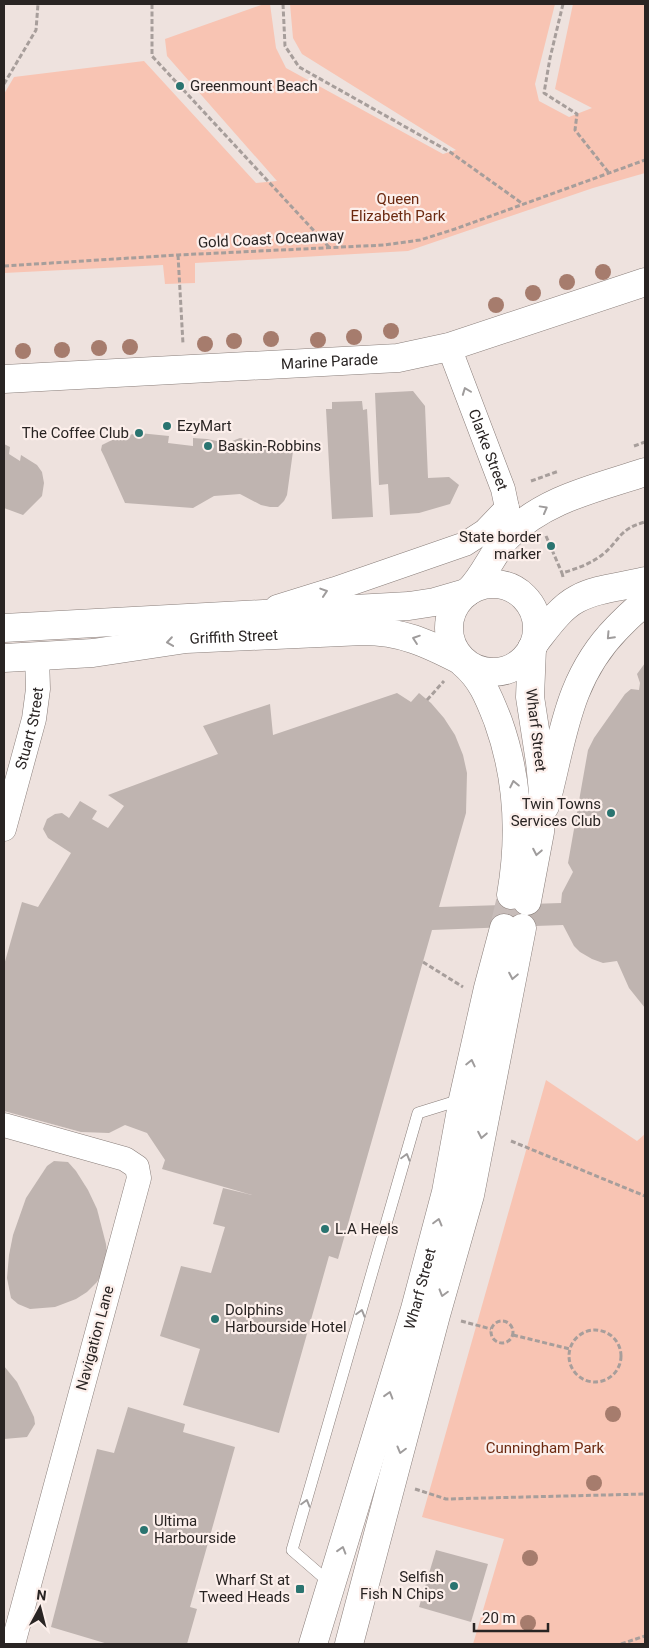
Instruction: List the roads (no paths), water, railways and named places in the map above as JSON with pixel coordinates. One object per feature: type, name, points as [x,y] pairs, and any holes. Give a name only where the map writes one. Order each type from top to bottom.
[{"type":"main road","name":"Marine Parade","points":[[4,379],[398,358],[449,347],[645,282]]},
{"type":"main road","points":[[645,472],[548,506],[530,517],[515,530],[496,553],[481,578],[454,606],[450,616],[448,636],[456,665],[481,671],[500,672],[518,664],[557,616],[578,598],[599,591],[645,582]]},
{"type":"main road","points":[[467,592],[484,584],[500,583],[508,585],[521,593],[527,599],[534,613],[536,621],[534,644]]},
{"type":"main road","name":"Griffith Street","points":[[9,627],[408,606],[435,602],[467,592]]},
{"type":"main road","points":[[542,818],[571,702],[581,677],[605,640],[634,610],[645,603]]},
{"type":"main road","points":[[9,627],[28,640],[37,656]]},
{"type":"main road","name":"Griffith Street","points":[[4,658],[93,653],[186,639],[375,631],[407,636],[426,643],[456,665]]},
{"type":"main road","name":"Wharf Street","points":[[349,1644],[436,1315],[470,1195],[516,915],[542,818],[543,779],[530,697],[534,644]]},
{"type":"main road","name":"Wharf Street","points":[[313,1644],[415,1309],[446,1192],[463,1099],[488,988],[516,915],[516,793],[502,734],[488,695],[478,678],[456,665]]},
{"type":"street","name":"Clarke Street","points":[[449,347],[498,476],[507,508],[505,535],[496,553]]},
{"type":"street","name":"Griffith Street","points":[[244,615],[286,605],[465,544],[485,530],[507,508]]},
{"type":"street","name":"Stuart Street","points":[[4,828],[34,719],[38,689],[37,656]]},
{"type":"street","name":"Navigation Lane","points":[[4,1125],[126,1159],[137,1167],[139,1178],[13,1644]]},
{"type":"lane","points":[[332,1584],[292,1550],[418,1113],[463,1099]]},
{"type":"tunnel","points":[[504,928],[510,902]]},
{"type":"place","name":"Greenmount Beach","points":[[180,86]]},
{"type":"place","name":"EzyMart","points":[[167,426]]},
{"type":"place","name":"The Coffee Club","points":[[139,433]]},
{"type":"place","name":"Baskin-Robbins","points":[[208,446]]},
{"type":"place","name":"State border marker","points":[[551,546]]},
{"type":"place","name":"Twin Towns Services Club","points":[[611,813]]},
{"type":"place","name":"L.A Heels","points":[[325,1229]]},
{"type":"place","name":"Dolphins Harbourside Hotel","points":[[215,1319]]},
{"type":"place","name":"Ultima Harbourside","points":[[144,1530]]},
{"type":"place","name":"Selfish Fish N Chips","points":[[454,1586]]},
{"type":"place","name":"Wharf St at Tweed Heads","points":[[300,1589]]},
{"type":"park label","name":"Queen Elizabeth Park","points":[[398,208]]},
{"type":"park label","name":"Cunningham Park","points":[[545,1448]]}]
